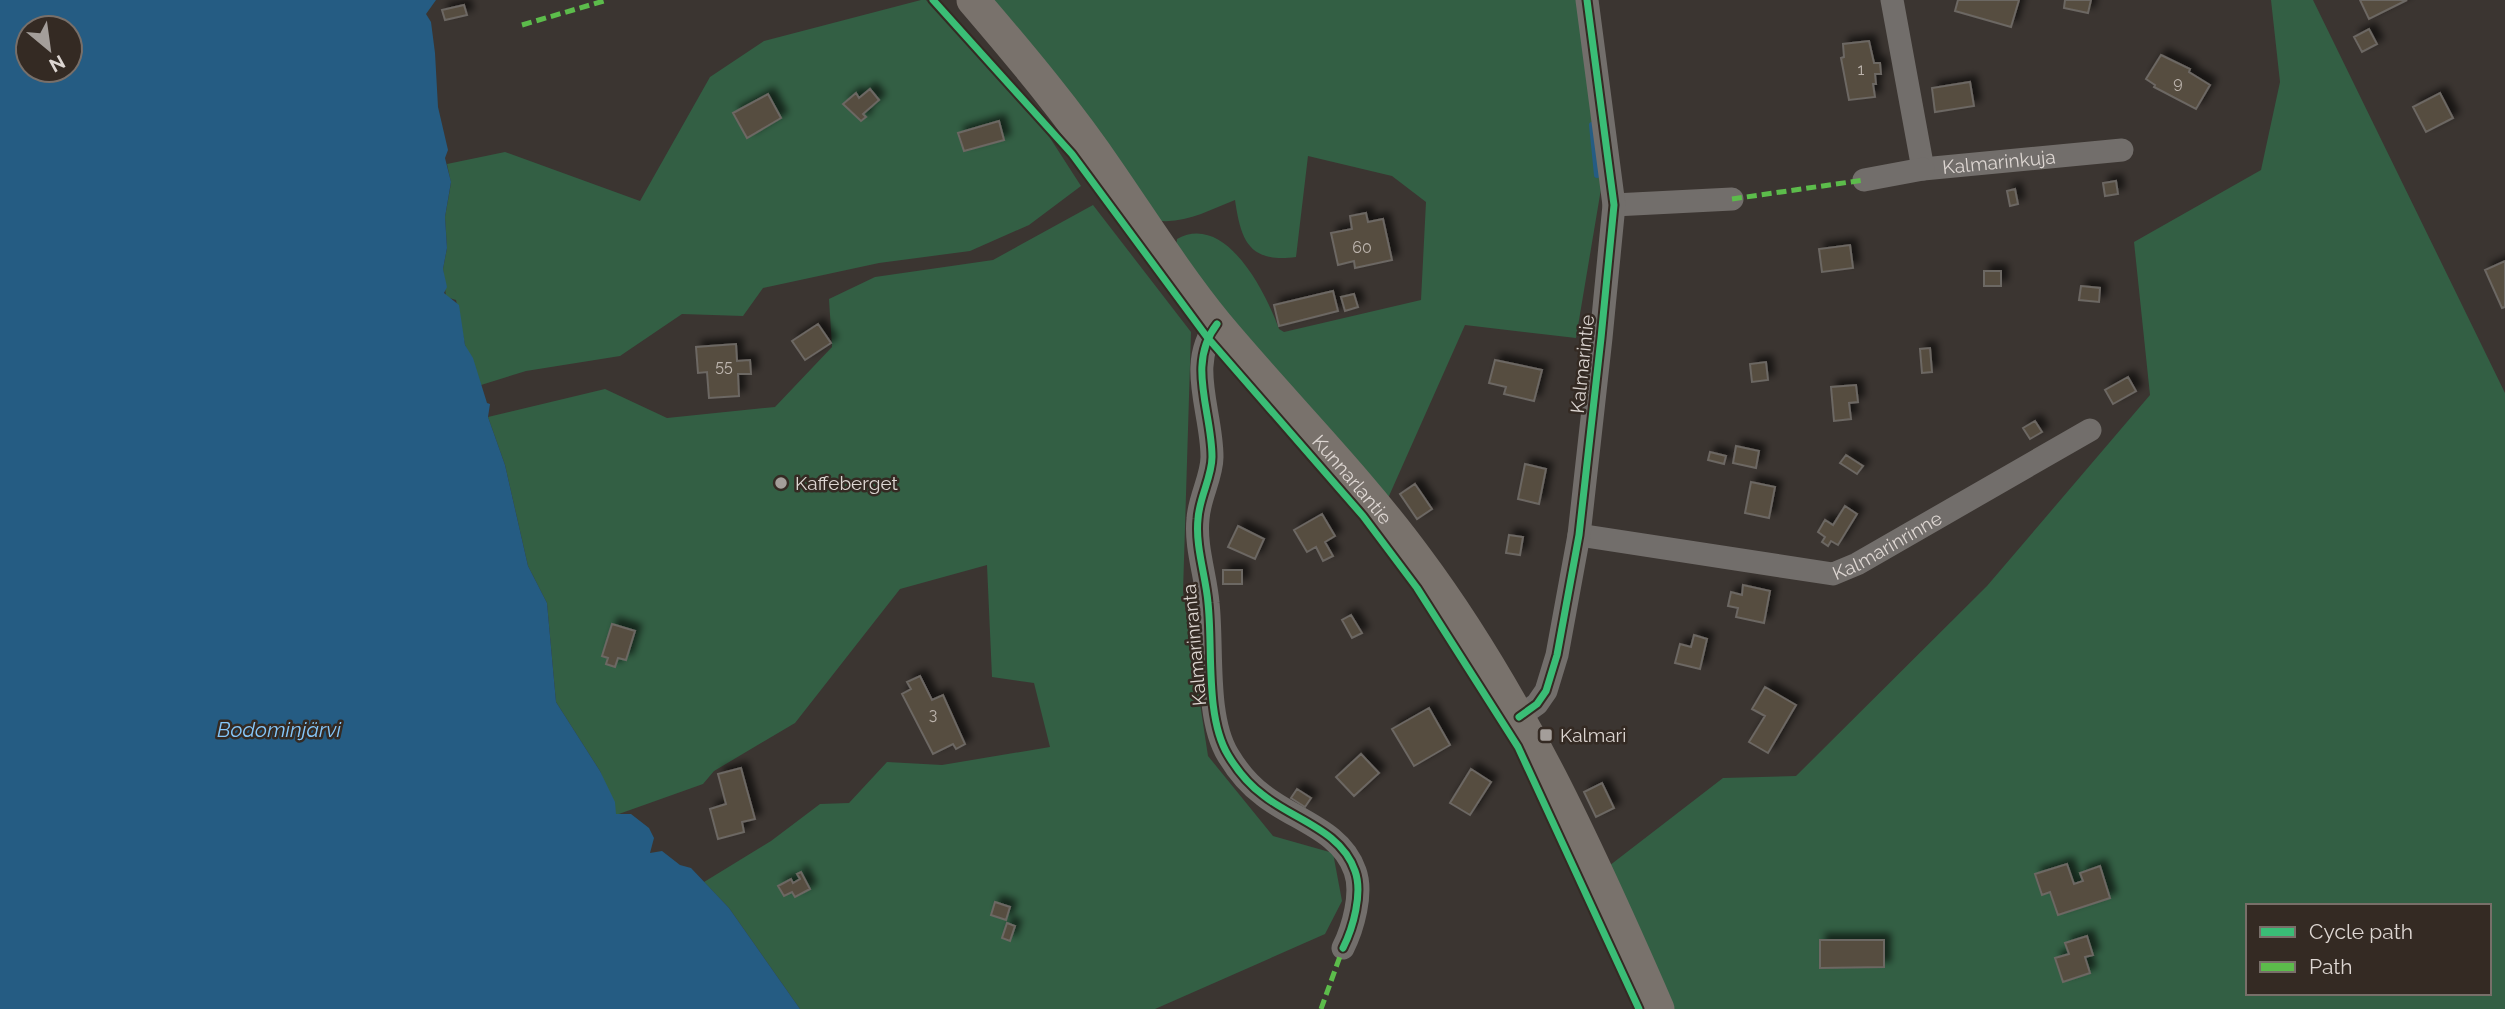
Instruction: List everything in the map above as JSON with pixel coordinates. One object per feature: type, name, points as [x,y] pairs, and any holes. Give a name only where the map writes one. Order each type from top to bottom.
[{"type":"main road","name":"Kunnarlantie","points":[[973,0],[1074,123],[1153,240],[1217,324],[1329,451],[1417,558],[1462,623],[1519,717],[1590,859],[1657,1009]]},
{"type":"street","name":"Kalmarintie","points":[[1519,717],[1537,704],[1546,691],[1557,655],[1579,535],[1614,205],[1587,0]]},
{"type":"street","name":"Kalmarinkuja","points":[[1892,0],[1923,169],[2122,150]]},
{"type":"street","points":[[1864,180],[1923,169]]},
{"type":"street","points":[[1614,205],[1732,199]]},
{"type":"street","name":"Kalmarinranta","points":[[1217,324],[1207,337],[1200,357],[1212,459],[1197,520],[1209,604],[1216,721],[1226,752],[1242,776],[1263,796],[1332,838],[1347,853],[1356,873],[1356,895],[1351,931],[1343,948]]},
{"type":"street","name":"Kalmarinrinne","points":[[1579,535],[1833,574],[1857,564],[2090,430]]},
{"type":"green space","points":[[926,0],[1041,124],[1081,186],[1029,225],[970,251],[879,263],[763,288],[743,316],[682,314],[620,356],[526,371],[481,385],[465,345],[456,300],[446,297],[443,269],[447,248],[445,217],[451,183],[447,164],[505,152],[640,201],[710,77],[764,41]]},
{"type":"green space","points":[[984,0],[1580,0],[1603,177],[1576,338],[1465,325],[1385,505],[1175,256],[1177,239],[1195,234],[1212,237],[1227,246],[1242,260],[1254,278],[1279,329],[1284,332],[1421,300],[1426,202],[1392,176],[1308,156],[1296,257],[1267,256],[1250,246],[1240,227],[1235,200],[1182,219],[1149,219]]},
{"type":"green space","points":[[2271,0],[2313,0],[2505,393],[2505,1009],[1667,1009],[1605,869],[1723,778],[1796,776],[1987,586],[2150,395],[2134,242],[2261,170],[2280,82]]},
{"type":"green space","points":[[1093,205],[1191,332],[1183,592],[1208,756],[1273,836],[1333,853],[1342,901],[1325,934],[1155,1009],[800,1009],[729,908],[704,882],[771,841],[820,804],[849,803],[887,762],[942,765],[1050,747],[1034,683],[992,677],[987,565],[900,589],[795,723],[714,771],[703,784],[616,815],[600,771],[556,702],[547,603],[528,566],[505,465],[488,417],[605,389],[667,418],[775,407],[832,347],[829,299],[875,277],[993,260]]},
{"type":"water","name":"Bodominjärvi","points":[[0,0],[436,0],[426,14],[431,22],[438,107],[448,150],[445,158],[451,182],[445,217],[447,248],[443,269],[447,287],[444,293],[459,305],[465,345],[473,358],[487,403],[490,404],[488,417],[505,465],[528,566],[547,603],[556,702],[600,771],[615,802],[616,814],[631,814],[649,828],[654,838],[650,853],[662,851],[680,865],[691,868],[729,908],[800,1009],[0,1009]]},
{"type":"building","points":[[1958,0],[2019,0],[2011,27],[1955,11]]},
{"type":"building","points":[[2065,0],[2091,0],[2088,13],[2064,8]]},
{"type":"building","points":[[2360,0],[2407,0],[2369,19]]},
{"type":"building","points":[[464,5],[467,15],[445,20],[442,10]]},
{"type":"building","points":[[2369,29],[2377,44],[2362,52],[2354,37]]},
{"type":"building","points":[[1869,41],[1874,63],[1880,63],[1881,74],[1875,74],[1876,84],[1873,84],[1875,97],[1849,100],[1841,58],[1844,57],[1843,44]]},
{"type":"building","points":[[2161,55],[2190,69],[2189,72],[2210,85],[2196,109],[2154,87],[2155,85],[2146,79]]},
{"type":"building","points":[[1970,82],[1974,106],[1935,112],[1932,88]]},
{"type":"building","points":[[870,89],[879,100],[863,114],[866,117],[861,121],[843,104],[856,93],[859,98]]},
{"type":"building","points":[[2440,93],[2453,118],[2426,132],[2413,107]]},
{"type":"building","points":[[768,94],[781,118],[747,138],[733,113]]},
{"type":"building","points":[[999,121],[1004,140],[964,151],[958,133]]},
{"type":"building","points":[[2116,181],[2118,194],[2105,196],[2103,183]]},
{"type":"building","points":[[2015,189],[2018,204],[2010,206],[2007,191]]},
{"type":"building","points":[[1366,213],[1368,222],[1383,219],[1392,260],[1355,268],[1354,261],[1338,265],[1331,233],[1352,229],[1350,216]]},
{"type":"building","points":[[1850,245],[1853,268],[1822,272],[1819,249]]},
{"type":"building","points":[[2505,261],[2505,307],[2502,308],[2485,270]]},
{"type":"building","points":[[1984,271],[2001,271],[2001,286],[1984,286]]},
{"type":"building","points":[[2081,286],[2100,288],[2099,302],[2079,300]]},
{"type":"building","points":[[1333,291],[1338,311],[1279,326],[1274,305]]},
{"type":"building","points":[[1354,294],[1358,307],[1345,311],[1341,297]]},
{"type":"building","points":[[818,324],[831,343],[805,360],[792,341]]},
{"type":"building","points":[[736,344],[737,361],[750,360],[751,374],[738,374],[739,396],[709,398],[707,372],[698,373],[696,347]]},
{"type":"building","points":[[1930,348],[1932,372],[1922,373],[1920,349]]},
{"type":"building","points":[[1495,360],[1542,370],[1534,401],[1504,394],[1506,387],[1489,383]]},
{"type":"building","points":[[1766,362],[1768,380],[1752,382],[1750,364]]},
{"type":"building","points":[[2128,377],[2136,391],[2113,404],[2105,390]]},
{"type":"building","points":[[1856,385],[1858,402],[1849,403],[1851,419],[1834,421],[1831,387]]},
{"type":"building","points":[[2035,421],[2042,432],[2030,439],[2023,428]]},
{"type":"building","points":[[1736,446],[1759,451],[1756,468],[1733,463]]},
{"type":"building","points":[[1710,452],[1726,456],[1724,464],[1708,460]]},
{"type":"building","points":[[1846,455],[1863,466],[1857,474],[1840,463]]},
{"type":"building","points":[[1525,464],[1546,469],[1539,504],[1518,499]]},
{"type":"building","points":[[1751,482],[1775,487],[1769,518],[1745,513]]},
{"type":"building","points":[[1415,484],[1432,509],[1417,519],[1400,494]]},
{"type":"building","points":[[1845,506],[1857,514],[1838,545],[1831,541],[1828,546],[1822,542],[1825,537],[1818,532],[1825,520],[1833,525]]},
{"type":"building","points":[[1322,514],[1335,536],[1325,542],[1333,556],[1323,561],[1316,547],[1307,552],[1294,530]]},
{"type":"building","points":[[1238,526],[1264,539],[1255,559],[1228,547]]},
{"type":"building","points":[[1509,535],[1523,537],[1520,555],[1506,553]]},
{"type":"building","points":[[1223,570],[1242,570],[1242,584],[1223,584]]},
{"type":"building","points":[[1743,585],[1770,591],[1764,623],[1736,617],[1738,608],[1728,606],[1731,592],[1742,595]]},
{"type":"building","points":[[1351,615],[1362,633],[1352,638],[1342,620]]},
{"type":"building","points":[[612,624],[635,631],[626,660],[618,658],[615,667],[606,664],[608,658],[602,656]]},
{"type":"building","points":[[1694,635],[1707,639],[1700,669],[1675,663],[1680,644],[1691,647]]},
{"type":"building","points":[[920,676],[932,700],[943,695],[965,744],[956,749],[953,744],[933,754],[902,694],[911,689],[907,682]]},
{"type":"building","points":[[1765,687],[1796,705],[1768,753],[1749,742],[1765,716],[1752,709]]},
{"type":"building","points":[[1429,708],[1450,745],[1414,766],[1392,729]]},
{"type":"building","points":[[1361,754],[1379,773],[1354,796],[1336,777]]},
{"type":"building","points":[[741,768],[755,819],[742,822],[744,832],[718,839],[710,809],[726,804],[718,774]]},
{"type":"building","points":[[1471,769],[1491,782],[1470,815],[1450,803]]},
{"type":"building","points":[[1602,783],[1614,808],[1596,817],[1584,792]]},
{"type":"building","points":[[1297,789],[1311,798],[1305,807],[1291,798]]},
{"type":"building","points":[[2067,864],[2074,884],[2083,881],[2080,873],[2100,866],[2110,898],[2058,915],[2050,892],[2042,895],[2035,874]]},
{"type":"building","points":[[801,872],[810,889],[795,897],[792,892],[784,896],[778,886],[791,879],[793,883],[800,879],[797,874]]},
{"type":"building","points":[[995,902],[1010,907],[1006,920],[991,915]]},
{"type":"building","points":[[1007,923],[1015,926],[1010,941],[1002,938]]},
{"type":"building","points":[[2087,936],[2093,955],[2085,957],[2090,973],[2063,982],[2055,958],[2069,954],[2065,943]]},
{"type":"building","points":[[1820,940],[1884,940],[1884,967],[1820,968]]},
{"type":"waterway","points":[[1592,125],[1597,175]]},
{"type":"marked path","points":[[522,25],[607,0]]},
{"type":"marked path","points":[[1732,199],[1864,180]]},
{"type":"marked path","points":[[1321,1009],[1343,948]]},
{"type":"cycle path","points":[[933,0],[1072,154],[1207,337],[1363,516],[1417,588],[1518,747],[1639,1009]]},
{"type":"cycle path","points":[[1519,717],[1537,704],[1546,691],[1557,655],[1579,535],[1614,205],[1587,0]]},
{"type":"cycle path","points":[[1217,324],[1203,355],[1203,388],[1212,457],[1197,529],[1208,603],[1211,682],[1216,722],[1228,755],[1248,781],[1275,804],[1328,836],[1348,857],[1355,871],[1358,890],[1353,921],[1343,948]]},
{"type":"place","name":"Kaffeberget","points":[[781,483]]},
{"type":"place","name":"Kalmari","points":[[1546,735]]}]
